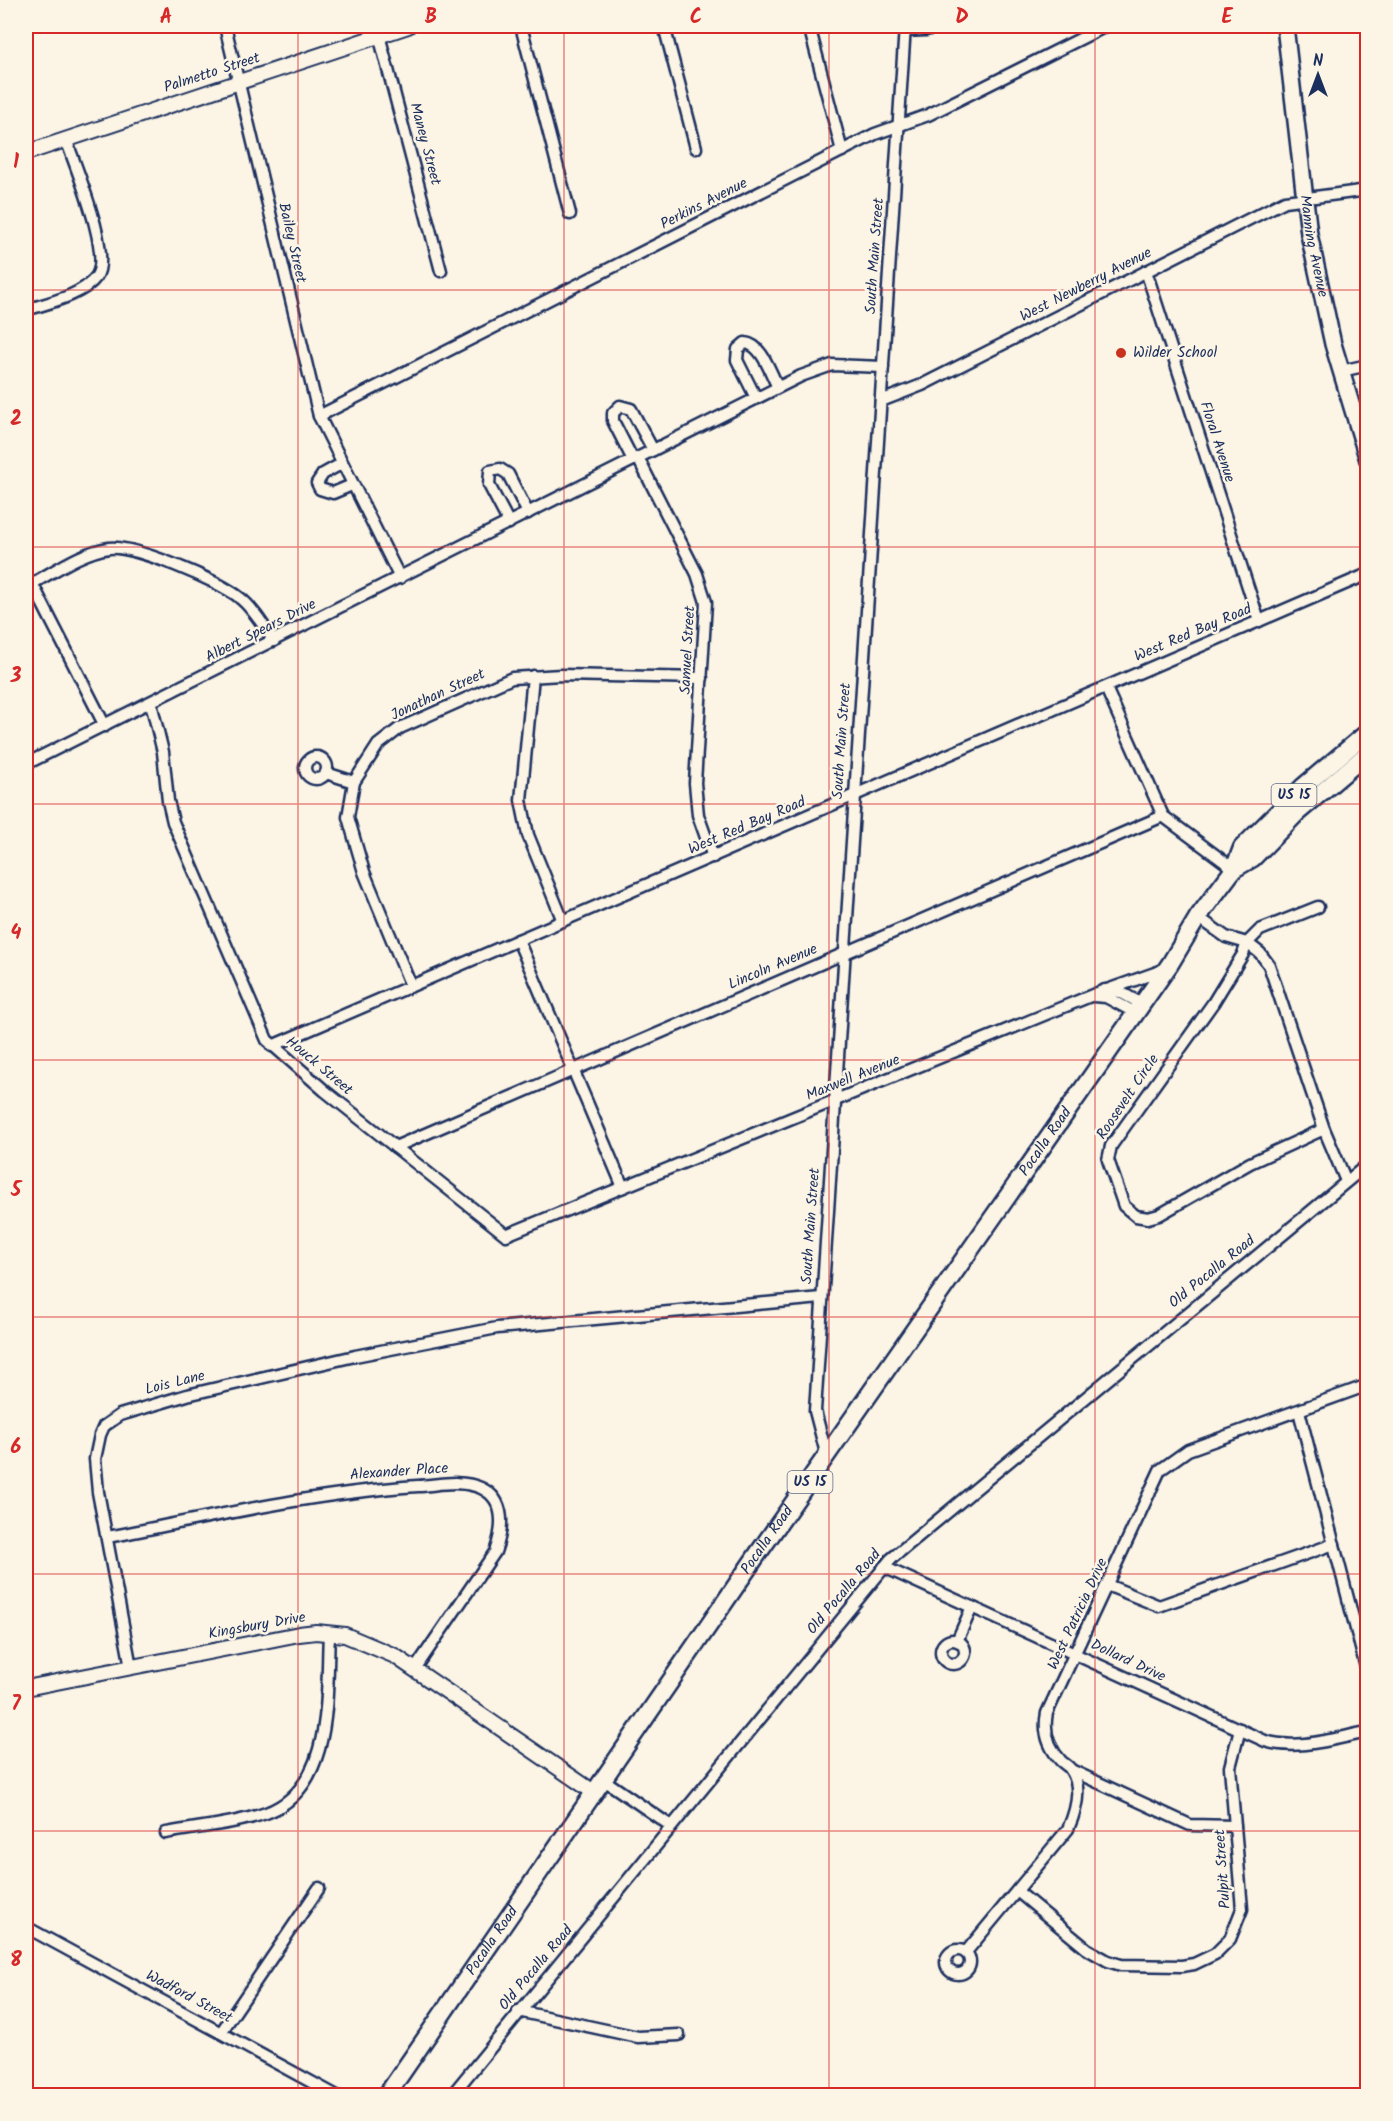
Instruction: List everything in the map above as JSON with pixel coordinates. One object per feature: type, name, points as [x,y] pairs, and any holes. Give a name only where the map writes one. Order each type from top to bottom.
[{"type":"main road","name":"Manning Avenue","points":[[1285,26],[1305,199],[1323,300],[1341,371],[1368,460]]},
{"type":"main road","name":"Pocalla Road","points":[[386,2096],[757,1555],[827,1458],[1166,969],[1198,917],[1234,869],[1242,848],[1304,786],[1368,732]]},
{"type":"main road","name":"Pocalla Road","points":[[1234,869],[1252,858],[1297,813],[1368,753]]},
{"type":"street","name":"Bailey Street","points":[[225,26],[319,416],[400,578]]},
{"type":"street","name":"Palmetto Street","points":[[26,153],[238,82],[378,30],[408,26]]},
{"type":"street","points":[[521,26],[570,214]]},
{"type":"street","points":[[664,26],[696,148]]},
{"type":"street","points":[[809,26],[842,151]]},
{"type":"street","points":[[904,28],[927,30],[941,26]]},
{"type":"street","name":"Perkins Avenue","points":[[319,416],[842,151],[928,115],[1107,26]]},
{"type":"street","name":"South Main Street","points":[[827,1458],[815,1411],[821,1298],[904,28]]},
{"type":"street","name":"Maney Street","points":[[378,30],[441,271]]},
{"type":"street","points":[[26,310],[81,289],[95,278],[100,268],[98,239],[66,139]]},
{"type":"street","name":"West Newberry Avenue","points":[[881,400],[922,385],[1285,201],[1368,190]]},
{"type":"street","name":"Floral Avenue","points":[[1146,271],[1258,621]]},
{"type":"street","points":[[756,398],[737,360],[738,349],[745,343],[759,350],[778,387]]},
{"type":"street","name":"Albert Spears Drive","points":[[26,765],[778,387],[832,365],[883,367]]},
{"type":"street","points":[[1341,371],[1368,365]]},
{"type":"street","points":[[635,459],[613,421],[613,413],[620,406],[631,409],[653,450]]},
{"type":"street","name":"Samuel Street","points":[[635,459],[703,589],[706,602],[696,806],[713,857]]},
{"type":"street","points":[[341,464],[319,478],[317,483],[320,489],[333,493],[352,485]]},
{"type":"street","points":[[508,523],[489,485],[490,471],[500,469],[508,474],[528,513]]},
{"type":"street","points":[[105,726],[29,585],[93,553],[112,548],[135,550],[235,594],[253,611],[274,641]]},
{"type":"street","name":"West Red Bay Road","points":[[272,1046],[1367,575]]},
{"type":"street","points":[[533,676],[521,800],[528,835],[563,921]]},
{"type":"street","name":"Jonathan Street","points":[[411,986],[353,841],[348,816],[354,782],[372,753],[400,728],[504,681],[533,676],[702,678]]},
{"type":"street","points":[[1106,687],[1163,816],[1234,869]]},
{"type":"street","name":"Houck Street","points":[[151,703],[163,752],[168,801],[173,822],[272,1046],[506,1235],[623,1188]]},
{"type":"street","points":[[326,773],[354,782]]},
{"type":"street","name":"Lincoln Avenue","points":[[395,1147],[1163,816]]},
{"type":"street","points":[[1247,943],[1260,930],[1318,907]]},
{"type":"street","points":[[1198,917],[1226,937],[1247,943],[1269,965],[1324,1129],[1346,1181]]},
{"type":"street","points":[[518,940],[623,1188]]},
{"type":"street","name":"Roosevelt Circle","points":[[1247,943],[1243,954],[1213,1003],[1111,1146],[1108,1160],[1124,1206],[1136,1216],[1153,1217],[1215,1181],[1324,1129]]},
{"type":"street","name":"Maxwell Avenue","points":[[623,1188],[1105,990],[1166,969]]},
{"type":"street","points":[[1105,990],[1120,992],[1138,1009]]},
{"type":"street","points":[[1093,996],[1106,997],[1138,1009]]},
{"type":"street","name":"Old Pocalla Road","points":[[451,2096],[518,2011],[884,1567],[1164,1330],[1368,1164]]},
{"type":"street","name":"Lois Lane","points":[[131,1667],[98,1492],[95,1459],[104,1426],[120,1415],[187,1395],[344,1358],[497,1328],[821,1298]]},
{"type":"street","name":"West Patricia Drive","points":[[966,1952],[1068,1829],[1075,1814],[1077,1794],[1071,1770],[1048,1743],[1045,1724],[1047,1713],[1076,1654],[1150,1487],[1167,1463],[1188,1450],[1368,1385]]},
{"type":"street","points":[[1299,1411],[1368,1675]]},
{"type":"street","name":"Alexander Place","points":[[108,1537],[341,1492],[444,1484],[480,1487],[492,1496],[499,1508],[502,1525],[498,1544],[481,1574],[415,1669]]},
{"type":"street","points":[[1107,1585],[1159,1606],[1334,1544]]},
{"type":"street","name":"Dollard Drive","points":[[884,1567],[1265,1741],[1289,1745],[1368,1732]]},
{"type":"street","points":[[957,1641],[972,1607]]},
{"type":"street","points":[[166,1833],[266,1813],[294,1794],[307,1777],[321,1747],[329,1633]]},
{"type":"street","name":"Kingsbury Drive","points":[[26,1688],[298,1634],[329,1633],[362,1640],[415,1669],[599,1786]]},
{"type":"street","name":"Pulpit Street","points":[[1017,1891],[1087,1949],[1108,1961],[1121,1965],[1194,1964],[1222,1948],[1240,1918],[1242,1901],[1230,1767],[1240,1730]]},
{"type":"street","points":[[1071,1770],[1190,1825],[1235,1826]]},
{"type":"street","points":[[599,1786],[671,1826]]},
{"type":"street","points":[[222,2031],[319,1888]]},
{"type":"street","name":"Wadford Street","points":[[26,1927],[222,2031],[337,2096]]},
{"type":"street","points":[[518,2011],[638,2037],[679,2035]]},
{"type":"place","name":"Wilder School","points":[[1121,353]]}]
